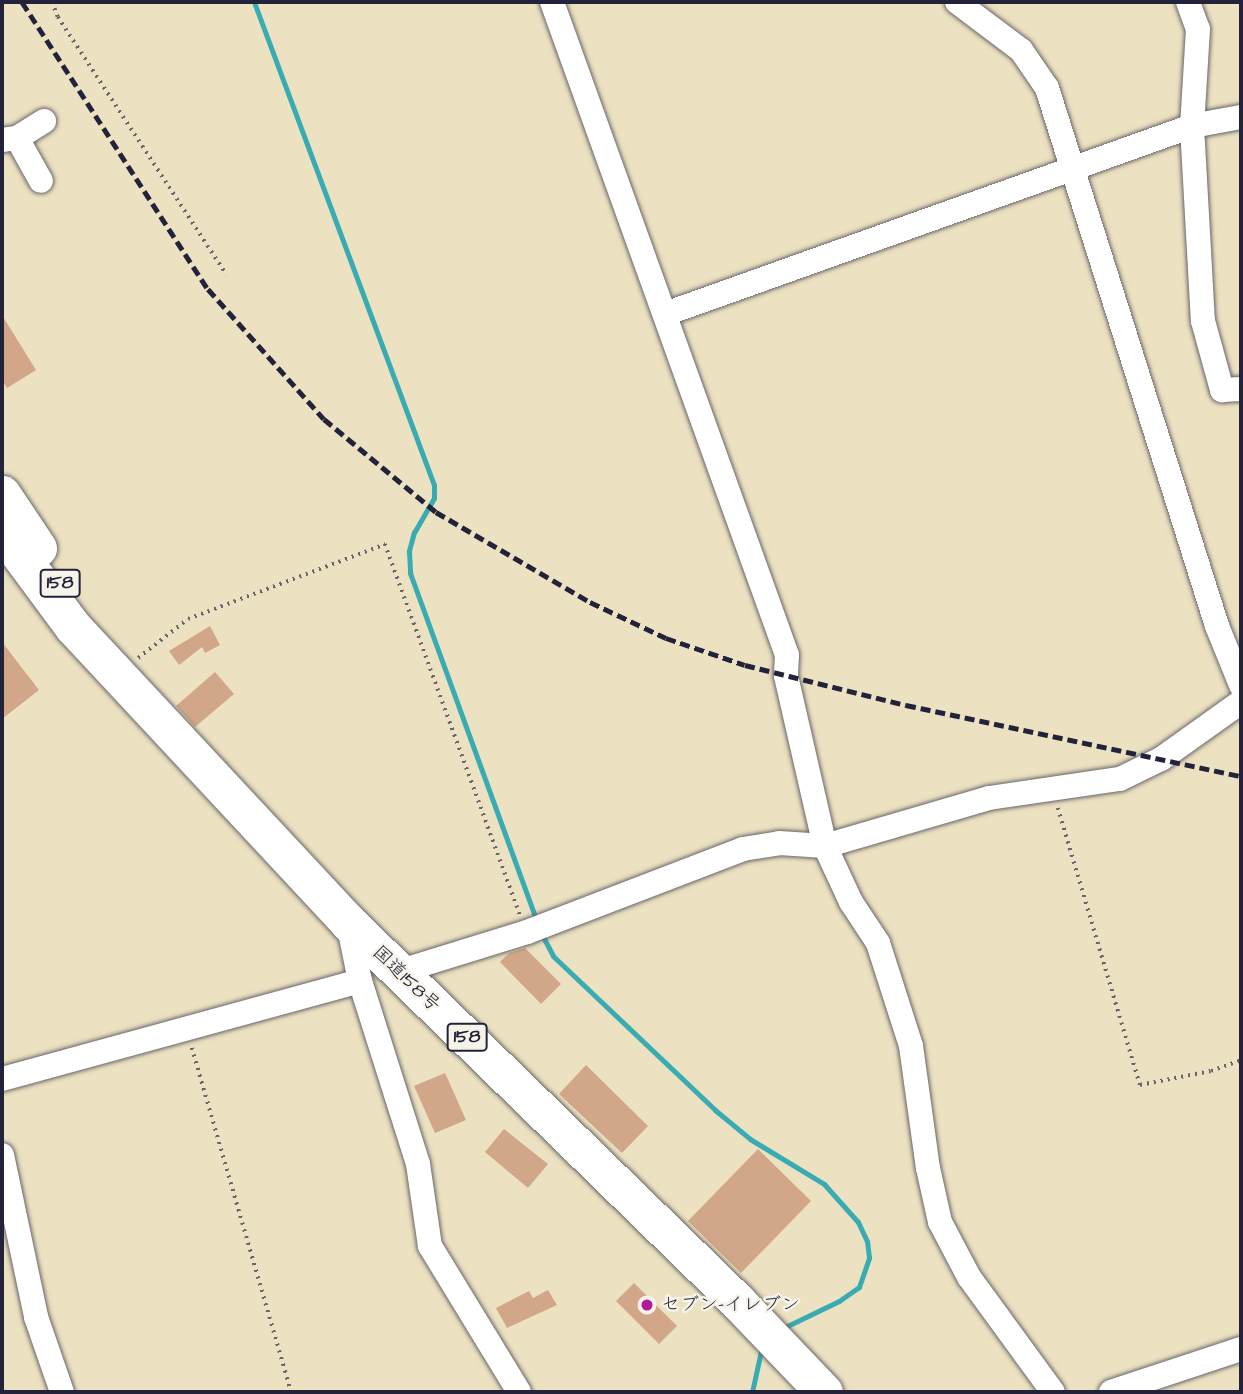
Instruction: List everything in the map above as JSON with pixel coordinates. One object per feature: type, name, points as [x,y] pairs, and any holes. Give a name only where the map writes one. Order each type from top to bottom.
[{"type":"highway","name":"国道158号","points":[[2,494],[117,674]]},
{"type":"highway","name":"国道158号","points":[[2,531],[73,627],[348,922],[689,1253],[824,1392]]},
{"type":"street","points":[[552,2],[787,655],[786,676],[825,846],[851,902],[878,943],[911,1046],[928,1168],[940,1222],[969,1277],[1053,1392]]},
{"type":"street","points":[[957,2],[1021,50],[1047,88],[1217,626],[1241,685]]},
{"type":"street","points":[[1188,2],[1198,29],[1192,126],[1203,321],[1222,390],[1241,389]]},
{"type":"street","points":[[665,314],[1192,126],[1241,117]]},
{"type":"street","points":[[41,181],[9,139],[44,121]]},
{"type":"street","points":[[398,972],[535,929],[743,849],[779,843],[825,846],[989,798],[1120,779],[1161,759],[1241,702]]},
{"type":"street","points":[[348,922],[360,982],[418,1164],[430,1246],[519,1392]]},
{"type":"street","points":[[2,1079],[360,982]]},
{"type":"street","points":[[2,1154],[36,1317],[62,1392]]},
{"type":"street","points":[[1111,1392],[1241,1349]]},
{"type":"path","points":[[52,2],[58,17],[227,275]]},
{"type":"path","points":[[117,674],[188,619],[385,544],[535,929]]},
{"type":"path","points":[[1052,789],[1140,1085],[1211,1071],[1241,1060]]},
{"type":"path","points":[[186,1029],[291,1392]]},
{"type":"building","points":[[2,315],[36,370],[7,388],[2,380]]},
{"type":"building","points":[[210,626],[220,645],[205,653],[202,647],[179,665],[169,651]]},
{"type":"building","points":[[2,642],[39,690],[2,719]]},
{"type":"building","points":[[215,672],[234,694],[195,727],[176,706]]},
{"type":"building","points":[[525,948],[561,984],[541,1004],[500,962],[509,953]]},
{"type":"building","points":[[586,1065],[648,1126],[622,1153],[559,1094]]},
{"type":"building","points":[[445,1073],[466,1120],[435,1133],[414,1086]]},
{"type":"building","points":[[504,1129],[548,1164],[528,1188],[485,1152]]},
{"type":"building","points":[[758,1149],[811,1201],[741,1273],[688,1221]]},
{"type":"building","points":[[634,1283],[677,1326],[659,1344],[616,1301]]},
{"type":"building","points":[[548,1290],[557,1305],[507,1328],[496,1308],[529,1291],[533,1298]]},
{"type":"waterway","points":[[254,2],[434,485],[434,498],[414,532],[409,551],[410,573],[536,920]]},
{"type":"waterway","points":[[541,933],[553,956],[715,1110],[750,1139],[824,1184],[858,1222],[867,1241],[869,1258],[859,1287],[839,1301],[783,1328]]},
{"type":"waterway","points":[[752,1392],[761,1351]]},
{"type":"railway","points":[[22,2],[208,289],[324,419],[436,512],[590,602],[666,638],[745,665],[906,705],[1241,776]]},
{"type":"place","name":"セブン-イレブン","points":[[647,1305]]}]
